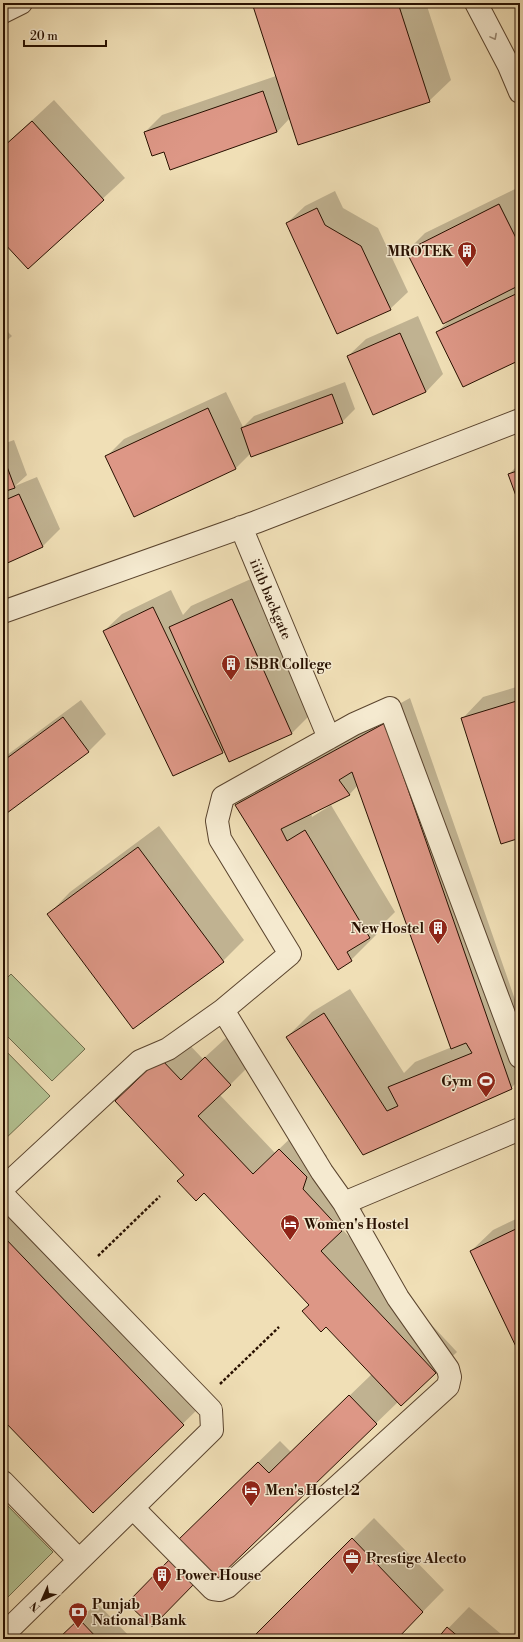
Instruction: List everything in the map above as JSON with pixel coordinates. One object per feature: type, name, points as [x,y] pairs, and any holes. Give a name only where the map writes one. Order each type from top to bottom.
[{"type":"street","points":[[3,12],[21,3]]},
{"type":"street","points":[[476,3],[509,66],[520,92]]},
{"type":"street","points":[[3,612],[241,527],[520,420]]},
{"type":"street","name":"iiitb backgate","points":[[241,527],[329,738]]},
{"type":"street","points":[[3,1188],[140,1061],[168,1049],[223,1010],[290,954],[220,839],[217,821],[223,798],[354,724],[390,708],[520,1057]]},
{"type":"street","points":[[133,1508],[213,1589],[220,1590],[227,1587],[448,1386],[450,1378],[448,1369],[398,1298],[344,1203],[322,1172],[223,1010]]},
{"type":"street","points":[[344,1203],[520,1129]]},
{"type":"street","points":[[3,1196],[211,1410],[212,1430],[3,1635]]},
{"type":"street","points":[[3,1482],[80,1560]]},
{"type":"path","points":[[79,1274],[160,1196]]},
{"type":"path","points":[[202,1401],[279,1327]]},
{"type":"green space","points":[[11,974],[85,1049],[52,1081],[3,1032],[3,982]]},
{"type":"green space","points":[[3,1048],[50,1096],[3,1141]]},
{"type":"green space","points":[[3,1501],[53,1552],[3,1602]]},
{"type":"building","points":[[252,3],[398,3],[430,102],[298,145]]},
{"type":"building","points":[[263,91],[277,132],[170,170],[164,152],[152,156],[144,132]]},
{"type":"building","points":[[32,121],[104,200],[28,269],[3,242],[3,147]]},
{"type":"building","name":"MROTEK","points":[[499,204],[520,246],[520,285],[443,324],[406,251]]},
{"type":"building","points":[[317,208],[325,225],[361,246],[391,310],[337,334],[286,223]]},
{"type":"building","points":[[520,292],[520,360],[463,387],[436,332]]},
{"type":"building","points":[[400,333],[426,392],[373,415],[347,356]]},
{"type":"building","points":[[332,394],[343,423],[251,457],[241,428]]},
{"type":"building","points":[[208,408],[236,469],[134,517],[105,456]]},
{"type":"building","points":[[3,456],[15,488],[3,492]]},
{"type":"building","points":[[520,470],[520,507],[508,474]]},
{"type":"building","points":[[19,494],[43,547],[3,565],[3,501]]},
{"type":"building","name":"ISBR College","points":[[232,599],[292,734],[229,762],[169,627]]},
{"type":"building","points":[[153,607],[223,753],[173,776],[103,631]]},
{"type":"building","points":[[520,700],[520,838],[501,844],[461,718]]},
{"type":"building","points":[[63,717],[89,752],[3,816],[3,761]]},
{"type":"building","name":"New Hostel","points":[[385,723],[512,1089],[363,1155],[286,1037],[324,1013],[387,1111],[398,1106],[388,1087],[472,1053],[466,1043],[451,1049],[352,772],[339,780],[350,795],[281,829],[287,841],[305,830],[370,938],[347,952],[352,961],[338,970],[235,805]]},
{"type":"building","points":[[138,847],[224,962],[133,1029],[47,914]]},
{"type":"building","name":"Women's Hostel","points":[[205,1057],[231,1085],[198,1116],[253,1174],[279,1149],[307,1177],[303,1189],[342,1231],[321,1251],[436,1373],[401,1406],[326,1327],[321,1332],[302,1311],[309,1305],[204,1193],[196,1201],[177,1181],[184,1175],[115,1101],[160,1058],[181,1080]]},
{"type":"building","points":[[520,1227],[520,1355],[470,1251]]},
{"type":"building","points":[[3,1236],[184,1425],[93,1513],[3,1420]]},
{"type":"building","name":"Men's Hostel 2","points":[[349,1395],[377,1424],[214,1582],[176,1542],[258,1462],[269,1473]]},
{"type":"building","name":"Prestige Alecto","points":[[352,1538],[423,1612],[397,1639],[251,1639]]},
{"type":"building","name":"Power House","points":[[172,1557],[197,1581],[152,1627],[127,1603]]},
{"type":"building","name":"Punjab National Bank","points":[[79,1619],[98,1639],[58,1639]]},
{"type":"building","points":[[447,1627],[461,1639],[437,1639]]},
{"type":"place","name":"MROTEK","points":[[467,268]]},
{"type":"place","name":"ISBR College","points":[[231,681]]},
{"type":"place","name":"New Hostel","points":[[438,945]]},
{"type":"place","name":"Gym","points":[[486,1098]]},
{"type":"place","name":"Women's Hostel","points":[[290,1241]]},
{"type":"place","name":"Men's Hostel 2","points":[[251,1507]]},
{"type":"place","name":"Prestige Alecto","points":[[352,1575]]},
{"type":"place","name":"Power House","points":[[162,1592]]},
{"type":"place","name":"Punjab National Bank","points":[[78,1629]]}]
